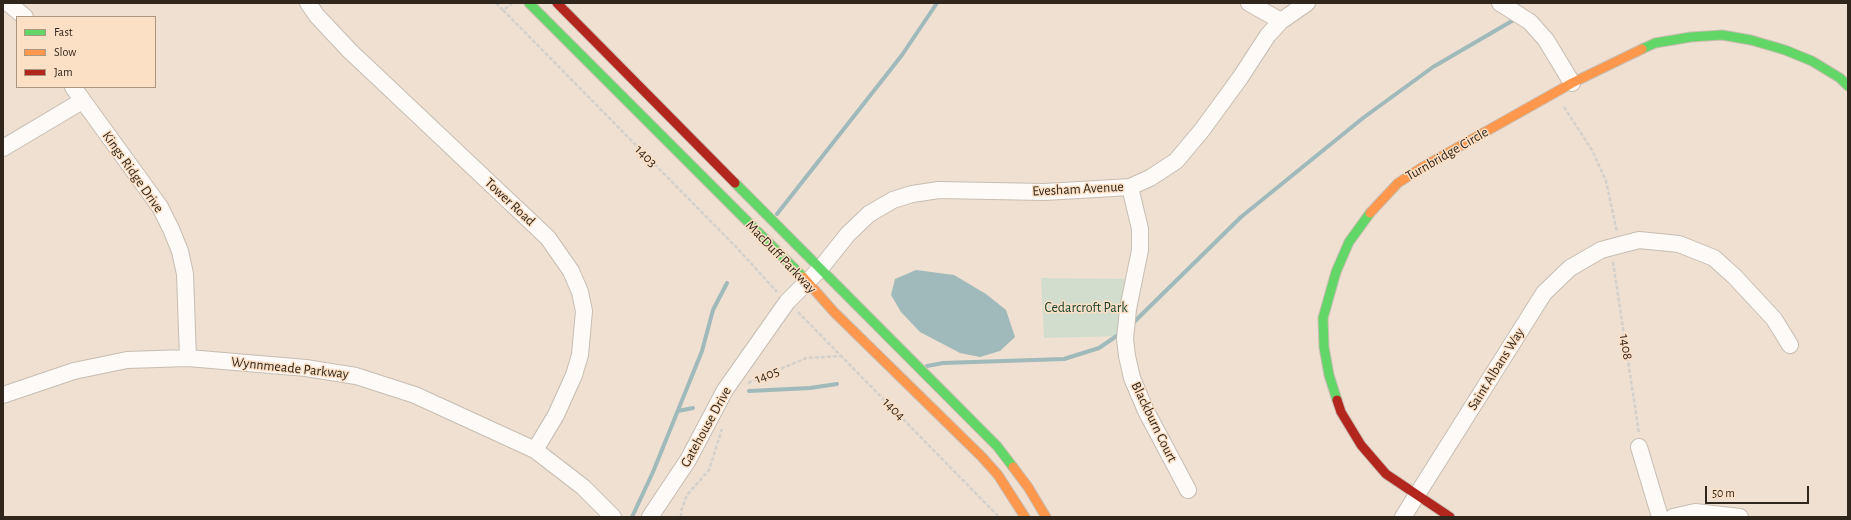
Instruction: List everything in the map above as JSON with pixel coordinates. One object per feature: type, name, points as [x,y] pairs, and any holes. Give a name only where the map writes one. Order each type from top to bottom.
[{"type":"street","points":[[8,3],[24,16]]},
{"type":"street","name":"Tower Road","points":[[308,3],[350,51],[548,238],[571,271],[580,292],[584,311],[580,355],[574,375],[556,415],[535,450]]},
{"type":"street","name":"MacDuff Parkway","points":[[529,3],[808,282],[834,312],[982,457],[998,475],[1025,517]]},
{"type":"street","name":"MacDuff Parkway","points":[[557,3],[997,446],[1028,487],[1046,517]]},
{"type":"street","points":[[1249,3],[1280,21]]},
{"type":"street","name":"Evesham Avenue","points":[[808,282],[848,234],[869,214],[893,200],[912,194],[939,190],[1044,192],[1130,187],[1150,178],[1176,160],[1202,130],[1240,78],[1268,35],[1280,21],[1306,3]]},
{"type":"street","points":[[1506,6],[1528,21],[1546,40],[1572,83]]},
{"type":"street","name":"Turnbridge Circle","points":[[1450,517],[1386,474],[1360,445],[1341,412],[1329,376],[1324,347],[1323,318],[1336,272],[1353,236],[1374,207],[1398,183],[1421,168],[1572,83],[1656,43],[1691,37],[1722,35],[1751,40],[1785,50],[1812,61],[1840,78],[1848,86]]},
{"type":"street","name":"Kings Ridge Drive","points":[[74,88],[82,101],[124,154],[160,207],[171,229],[180,251],[185,274],[188,358]]},
{"type":"street","points":[[3,148],[82,101]]},
{"type":"street","name":"Blackburn Court","points":[[1130,187],[1140,229],[1140,250],[1127,318],[1125,338],[1132,378],[1158,435],[1188,490]]},
{"type":"street","name":"Saint Albans Way","points":[[1403,517],[1544,293],[1570,268],[1587,256],[1616,245],[1639,240],[1680,244],[1714,258],[1735,277],[1774,319],[1790,344]]},
{"type":"street","name":"Gatehouse Drive","points":[[650,517],[688,460],[724,390],[787,302],[808,282]]},
{"type":"street","name":"Wynnmeade Parkway","points":[[3,395],[74,371],[127,360],[188,358],[306,368],[356,376],[415,395],[535,450],[583,487],[613,517]]},
{"type":"street","points":[[1639,447],[1660,517]]},
{"type":"street","points":[[1673,517],[1695,512],[1740,517]]},
{"type":"path","name":"1403","points":[[496,3],[738,249],[787,302]]},
{"type":"path","points":[[503,10],[513,3]]},
{"type":"path","name":"1408","points":[[1556,93],[1592,150],[1606,181],[1616,245],[1625,346],[1638,421],[1639,447]]},
{"type":"path","name":"1404","points":[[787,302],[999,517]]},
{"type":"path","name":"1405","points":[[745,384],[770,375],[806,358],[841,356]]},
{"type":"path","points":[[681,517],[681,511],[687,495],[709,470],[725,422]]},
{"type":"green space","name":"Cedarcroft Park","points":[[1041,278],[1130,279],[1120,336],[1044,338]]},
{"type":"water","points":[[916,270],[954,275],[986,294],[1006,310],[1015,337],[1000,351],[980,357],[960,353],[920,332],[901,312],[891,295],[895,279]]},
{"type":"waterway","points":[[777,214],[902,55],[937,3]]},
{"type":"waterway","points":[[1132,324],[1241,217],[1363,118],[1433,67],[1517,18]]},
{"type":"waterway","points":[[632,517],[653,472],[702,351],[713,310],[727,283]]},
{"type":"waterway","points":[[927,366],[943,363],[1064,359],[1099,348],[1121,333]]},
{"type":"waterway","points":[[749,391],[810,388],[837,384]]},
{"type":"waterway","points":[[678,411],[693,408]]},
{"type":"traffic: fast","points":[[529,3],[803,277]]},
{"type":"traffic: fast","points":[[1642,49],[1655,43],[1691,37],[1722,35],[1751,40],[1785,50],[1812,61],[1840,78],[1848,86]]},
{"type":"traffic: fast","points":[[735,183],[997,446],[1013,467]]},
{"type":"traffic: fast","points":[[1337,400],[1329,375],[1324,347],[1323,318],[1336,272],[1349,242],[1370,213]]},
{"type":"traffic: slow","points":[[1370,213],[1398,183],[1421,168],[1572,83],[1642,49]]},
{"type":"traffic: slow","points":[[803,277],[834,312],[982,457],[998,475],[1025,517]]},
{"type":"traffic: slow","points":[[1013,467],[1028,487],[1046,517]]},
{"type":"traffic: jam","points":[[557,3],[735,183]]},
{"type":"traffic: jam","points":[[1337,400],[1341,412],[1361,445],[1386,474],[1450,517]]}]
